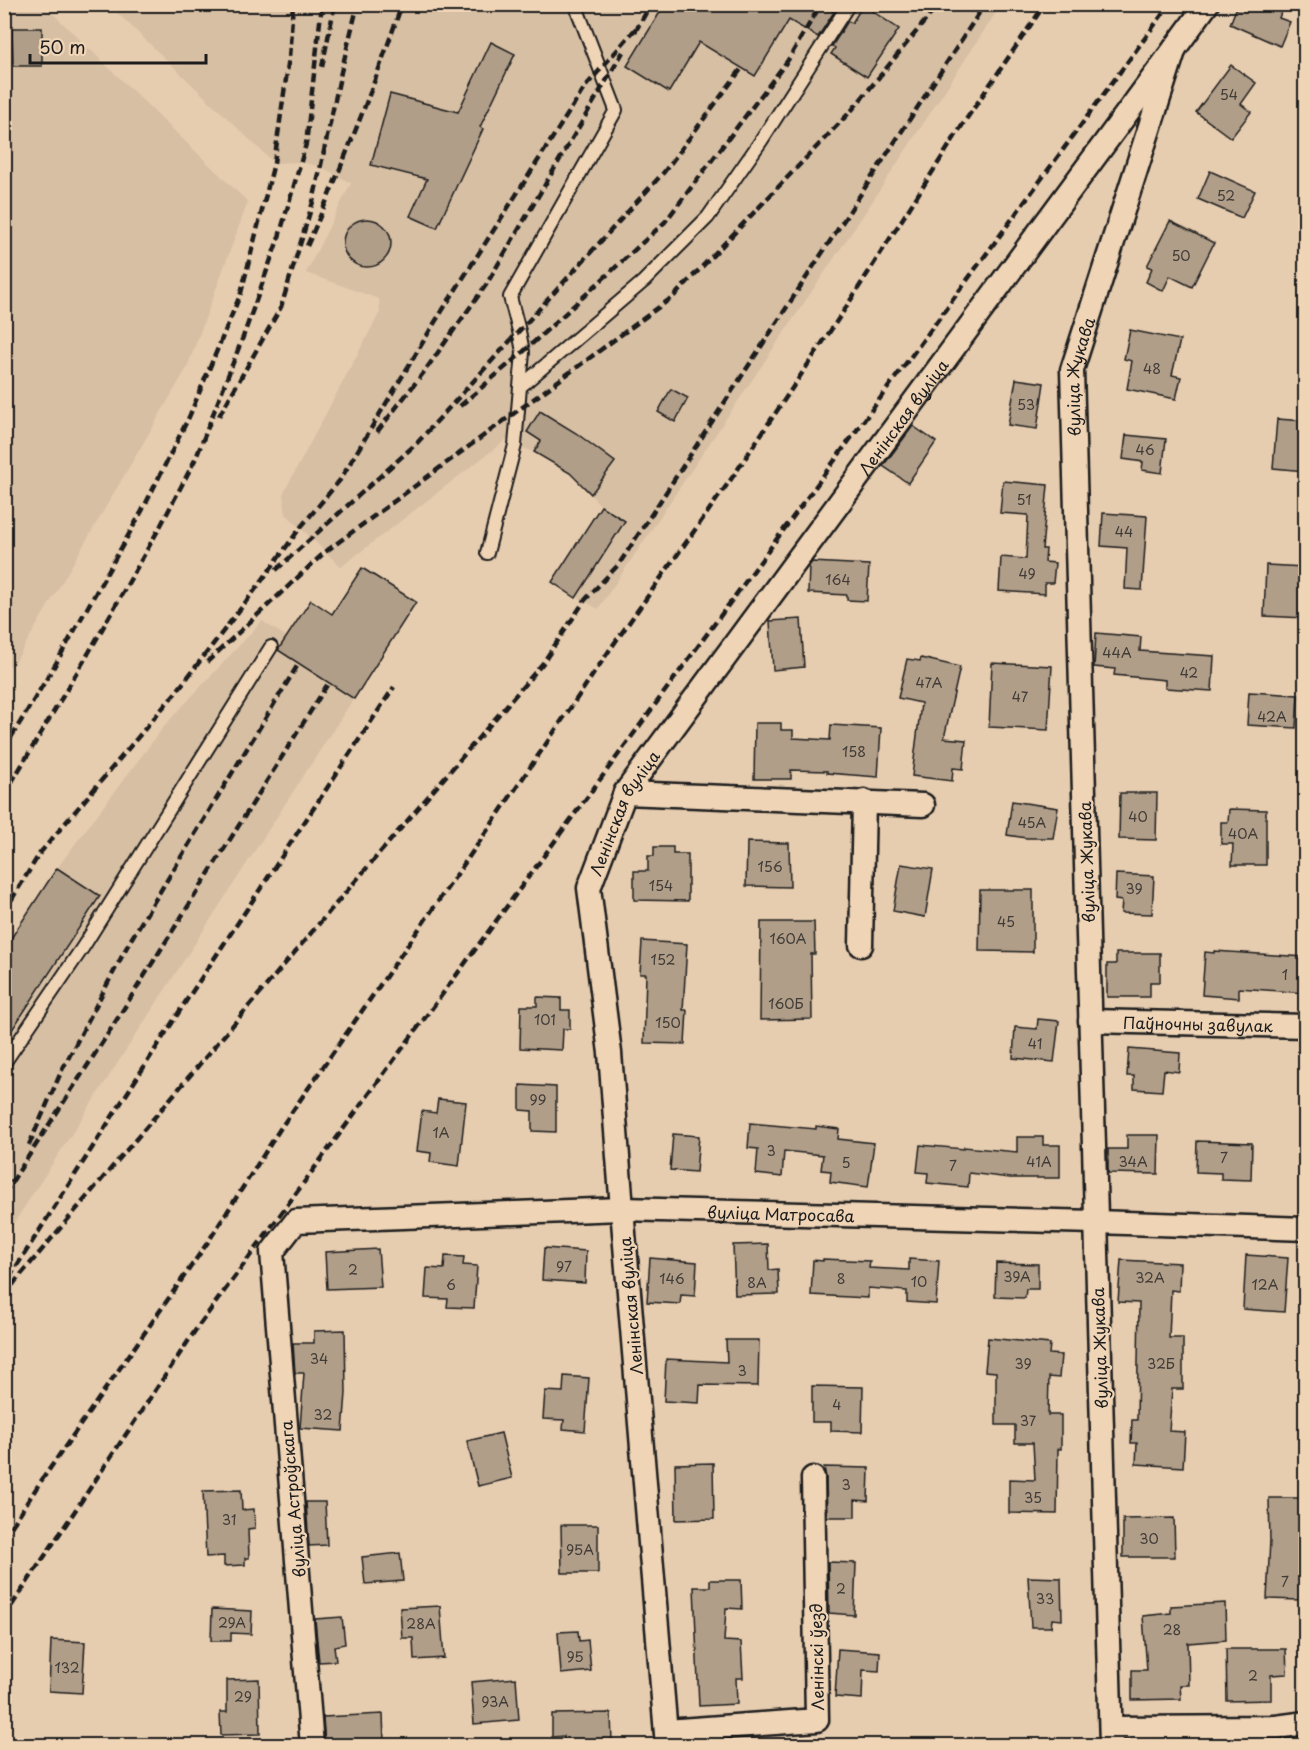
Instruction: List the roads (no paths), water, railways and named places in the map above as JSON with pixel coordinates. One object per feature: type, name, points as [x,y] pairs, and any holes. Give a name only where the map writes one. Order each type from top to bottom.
[{"type":"street","name":"вуліца Жукава","points":[[1111,1737],[1072,370],[1175,48],[1206,4]]},
{"type":"street","name":"Ленінская вуліца","points":[[666,1738],[610,1053],[589,888],[625,792],[1175,48]]},
{"type":"street","points":[[625,792],[923,805]]},
{"type":"street","points":[[861,945],[864,801]]},
{"type":"street","name":"Паўночны завулак","points":[[1090,1021],[1305,1026]]},
{"type":"street","name":"вуліца Матросава","points":[[272,1252],[296,1221],[622,1209],[1305,1229]]},
{"type":"street","name":"вуліца Астроўскага","points":[[272,1252],[312,1746]]},
{"type":"street","name":"Ленінскі ўезд","points":[[666,1738],[818,1720],[813,1478]]},
{"type":"street","points":[[1111,1737],[1276,1727],[1305,1723]]},
{"type":"lane","points":[[487,553],[514,445],[524,352],[510,297],[616,111],[575,4]]},
{"type":"lane","points":[[520,387],[644,280],[708,217],[761,141],[849,4]]},
{"type":"lane","points":[[4,1063],[83,946],[271,647]]},
{"type":"railway","points":[[4,749],[55,665],[142,511],[189,417],[241,293],[274,163],[289,58],[293,4]]},
{"type":"railway","points":[[4,795],[88,654],[196,458],[279,237],[306,144],[322,4]]},
{"type":"railway","points":[[322,67],[335,4]]},
{"type":"railway","points":[[219,416],[281,307],[313,202],[358,4]]},
{"type":"railway","points":[[307,246],[357,126],[402,4]]},
{"type":"railway","points":[[635,32],[651,4]]},
{"type":"railway","points":[[460,406],[523,352],[665,222],[788,60],[821,4]]},
{"type":"railway","points":[[207,662],[325,552],[674,296],[852,110],[939,4]]},
{"type":"railway","points":[[4,1296],[543,663],[585,600],[619,564],[985,4]]},
{"type":"railway","points":[[4,1538],[39,1484],[208,1242],[280,1129],[611,648],[734,475],[843,312],[965,121],[1045,4]]},
{"type":"railway","points":[[4,1617],[197,1328],[1170,4]]},
{"type":"railway","points":[[4,912],[40,853],[177,691],[300,528],[340,480],[435,322],[585,87],[638,26]]},
{"type":"railway","points":[[377,432],[424,372],[486,285],[623,52]]},
{"type":"railway","points":[[276,570],[417,443],[664,172],[742,68]]},
{"type":"railway","points":[[29,1145],[62,1070],[130,941],[299,663]]},
{"type":"railway","points":[[4,1194],[104,1040],[329,682]]},
{"type":"railway","points":[[9,1278],[188,998],[394,687]]}]
